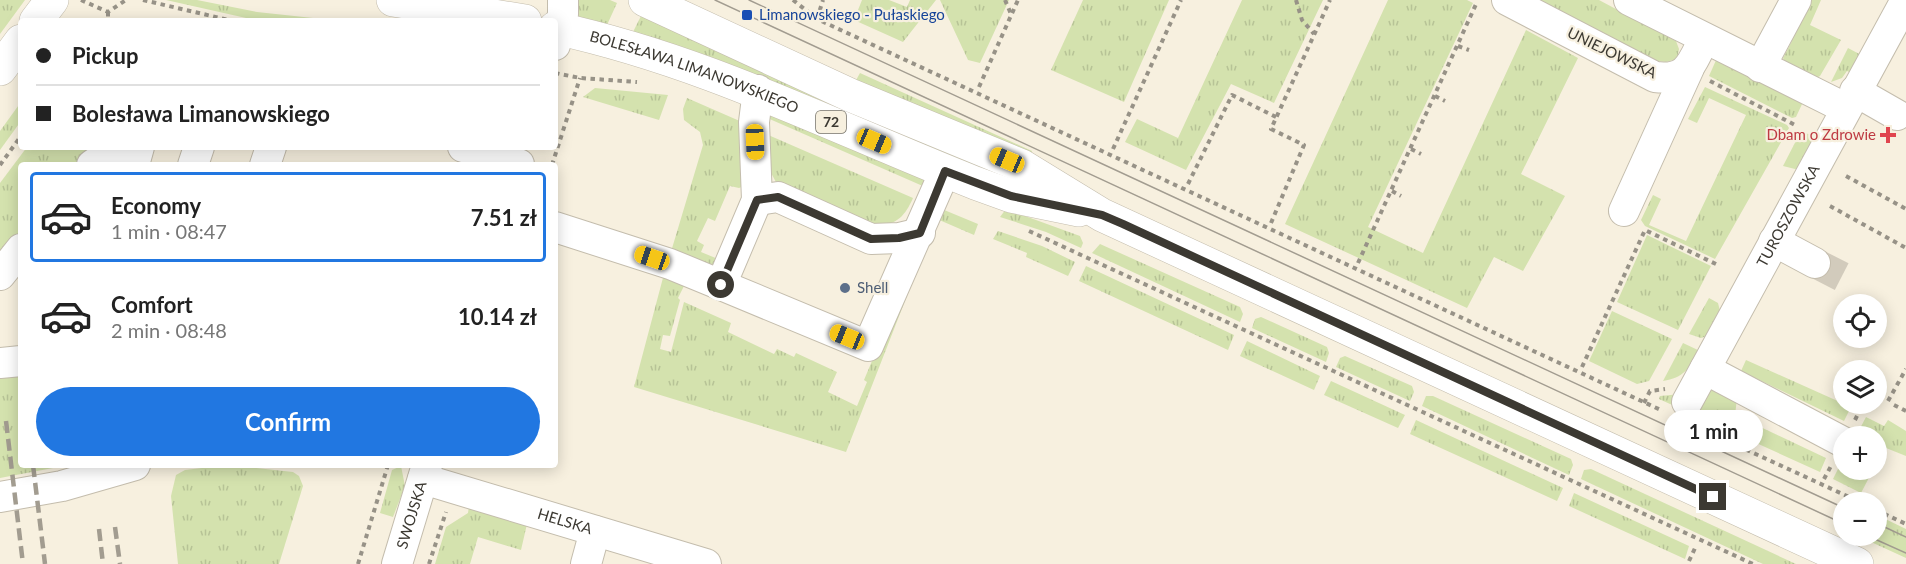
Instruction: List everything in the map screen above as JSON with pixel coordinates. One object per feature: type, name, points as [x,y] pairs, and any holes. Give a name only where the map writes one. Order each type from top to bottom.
[{"type":"main road","points":[[38,18],[51,0]]},
{"type":"main road","points":[[393,0],[506,18]]},
{"type":"main road","name":"BOLESŁAWA LIMANOWSKIEGO","points":[[645,0],[879,108],[1022,166],[1102,215],[1857,564]]},
{"type":"main road","name":"BOLESŁAWA LIMANOWSKIEGO","points":[[558,25],[648,51],[758,90],[945,171],[1011,196],[1102,215]]},
{"type":"main road","points":[[0,69],[18,45]]},
{"type":"street","name":"UNIEJOWSKA","points":[[1507,0],[1656,77],[1675,78],[1696,73]]},
{"type":"street","points":[[1629,0],[1760,67],[1897,115]]},
{"type":"street","points":[[1760,67],[1796,0]]},
{"type":"street","name":"TUROSZOWSKA","points":[[1680,412],[1906,0]]},
{"type":"street","points":[[1636,222],[1696,73],[1704,39]]},
{"type":"street","points":[[721,285],[757,200],[754,122],[758,90]]},
{"type":"street","points":[[96,162],[114,150]]},
{"type":"street","points":[[479,150],[521,158]]},
{"type":"street","points":[[558,228],[670,264],[868,346],[920,233],[945,171]]},
{"type":"street","points":[[757,200],[778,197],[871,239],[899,238],[920,233]]},
{"type":"street","points":[[1774,240],[1815,263]]},
{"type":"street","points":[[0,275],[18,253]]},
{"type":"street","points":[[0,363],[18,361]]},
{"type":"street","points":[[1705,369],[1833,437]]},
{"type":"street","points":[[0,497],[62,486],[125,468]]},
{"type":"street","name":"HELSKA","points":[[425,472],[595,531],[706,564]]},
{"type":"street","name":"SWOJSKA","points":[[397,564],[425,472]]},
{"type":"street","points":[[586,564],[595,531]]},
{"type":"path","points":[[81,0],[108,12]]},
{"type":"path","points":[[108,12],[126,0]]},
{"type":"path","points":[[143,0],[221,18]]},
{"type":"path","points":[[793,0],[817,19],[1680,412],[1840,492]]},
{"type":"path","points":[[817,19],[823,0]]},
{"type":"path","points":[[1005,0],[1011,14]]},
{"type":"path","points":[[979,87],[1018,0]]},
{"type":"path","points":[[1113,149],[1180,0]]},
{"type":"path","points":[[1296,0],[1302,20],[1314,34]]},
{"type":"path","points":[[1271,223],[1304,145],[1271,129],[1330,0]]},
{"type":"path","points":[[148,8],[150,1]]},
{"type":"path","points":[[1358,263],[1477,2]]},
{"type":"path","points":[[108,12],[108,18]]},
{"type":"path","points":[[1458,45],[1469,51]]},
{"type":"path","points":[[1696,73],[1797,126]]},
{"type":"path","points":[[558,74],[580,78],[641,82]]},
{"type":"path","points":[[558,145],[580,78]]},
{"type":"path","points":[[1188,184],[1232,95],[1276,117]]},
{"type":"path","points":[[1435,96],[1445,101]]},
{"type":"path","points":[[0,165],[18,140]]},
{"type":"path","points":[[1411,149],[1421,154]]},
{"type":"path","points":[[1846,176],[1906,209]]},
{"type":"path","points":[[1392,191],[1401,196]]},
{"type":"path","points":[[1830,206],[1906,248]]},
{"type":"path","points":[[1582,367],[1636,222],[1718,265]]},
{"type":"path","points":[[1023,229],[1753,564]]},
{"type":"path","points":[[1888,401],[1906,369]]},
{"type":"path","points":[[1894,405],[1906,411]]},
{"type":"path","points":[[358,564],[387,468]]},
{"type":"path","points":[[1887,515],[1906,524]]},
{"type":"path","points":[[1689,561],[1696,546]]},
{"type":"green space","points":[[0,0],[25,0],[0,34]]},
{"type":"green space","points":[[166,0],[197,0],[257,12],[313,18],[246,18]]},
{"type":"green space","points":[[576,0],[610,0],[617,3],[607,25],[574,17]]},
{"type":"green space","points":[[862,0],[889,0],[907,7],[910,0],[936,0],[903,42],[854,20]]},
{"type":"green space","points":[[940,0],[1009,0],[980,63],[968,60]]},
{"type":"green space","points":[[1083,0],[1169,0],[1124,102],[1051,70]]},
{"type":"green space","points":[[1242,0],[1323,0],[1274,103],[1231,84],[1186,170],[1125,142],[1137,119],[1178,138]]},
{"type":"green space","points":[[1388,0],[1467,0],[1473,3],[1368,227],[1423,253],[1526,30],[1578,58],[1521,174],[1565,196],[1523,271],[1494,257],[1467,308],[1285,224]]},
{"type":"green space","points":[[1535,0],[1599,0],[1676,41],[1679,49],[1677,59],[1666,62],[1650,60]]},
{"type":"green space","points":[[1804,0],[1821,0],[1810,25],[1841,40],[1820,76],[1816,78],[1785,62],[1783,58],[1792,41],[1785,37]]},
{"type":"green space","points":[[642,14],[1015,177],[1017,183],[633,32]]},
{"type":"green space","points":[[1848,48],[1863,56],[1853,74],[1847,71],[1842,78],[1831,82]]},
{"type":"green space","points":[[1717,58],[1803,102],[1796,117],[1792,118],[1709,76]]},
{"type":"green space","points":[[860,73],[1032,151],[1032,153],[855,82]]},
{"type":"green space","points":[[1705,87],[1787,125],[1789,128],[1715,259],[1645,226],[1641,220],[1653,195],[1661,199],[1649,225],[1686,241],[1746,115],[1709,98],[1697,123],[1688,119]]},
{"type":"green space","points":[[595,88],[668,95],[659,120],[583,97]]},
{"type":"green space","points":[[687,98],[742,122],[744,186],[739,188],[730,186],[715,221],[708,218],[697,241],[704,245],[701,252],[718,259],[709,267],[670,255],[703,145],[700,132],[684,120],[683,109]]},
{"type":"green space","points":[[18,106],[18,125],[0,150],[0,131]]},
{"type":"green space","points":[[765,108],[928,179],[925,187],[765,117]]},
{"type":"green space","points":[[1804,132],[1816,138],[1799,170],[1783,166],[1800,133]]},
{"type":"green space","points":[[766,134],[913,198],[899,219],[889,224],[876,225],[778,186],[769,169]]},
{"type":"green space","points":[[25,150],[99,150],[84,162],[18,162],[18,243],[0,265],[0,183]]},
{"type":"green space","points":[[937,207],[978,224],[974,235],[937,219],[846,452],[634,387],[664,274],[687,280],[678,298],[680,300],[670,336],[663,335],[660,349],[671,352],[684,302],[731,323],[728,332],[774,354],[777,349],[794,357],[796,353],[837,372],[828,392],[857,406],[867,382],[864,380]]},
{"type":"green space","points":[[1006,209],[1080,236],[1083,243],[1081,248],[1046,232],[1000,217]]},
{"type":"green space","points":[[998,231],[1042,246],[1075,262],[1068,276],[1026,257],[1027,253],[993,239]]},
{"type":"green space","points":[[1647,235],[1711,266],[1678,330],[1617,302]]},
{"type":"green space","points":[[1100,244],[1240,307],[1243,314],[1240,322],[1092,253]]},
{"type":"green space","points":[[1086,266],[1234,335],[1228,350],[1079,281]]},
{"type":"green space","points":[[1709,298],[1718,303],[1720,311],[1707,336],[1701,338],[1689,334]]},
{"type":"green space","points":[[1612,311],[1672,339],[1649,381],[1637,384],[1589,361]]},
{"type":"green space","points":[[1261,317],[1327,347],[1329,353],[1326,362],[1252,328],[1255,319]]},
{"type":"green space","points":[[1247,341],[1320,376],[1314,390],[1240,356]]},
{"type":"green space","points":[[1683,343],[1700,351],[1681,375],[1663,381]]},
{"type":"green space","points":[[1345,356],[1412,386],[1414,392],[1410,401],[1336,367],[1340,358]]},
{"type":"green space","points":[[1746,360],[1833,399],[1833,414],[1848,414],[1844,421],[1741,371]]},
{"type":"green space","points":[[18,367],[18,468],[53,468],[0,478],[0,370]]},
{"type":"green space","points":[[1331,381],[1405,415],[1398,428],[1324,395]]},
{"type":"green space","points":[[1715,387],[1737,399],[1735,415],[1826,458],[1820,472],[1659,399],[1660,396],[1702,392]]},
{"type":"green space","points":[[1426,396],[1433,396],[1571,459],[1573,465],[1569,475],[1422,406]]},
{"type":"green space","points":[[1866,417],[1884,426],[1861,426]]},
{"type":"green space","points":[[1416,420],[1563,488],[1557,501],[1410,434]]},
{"type":"green space","points":[[1888,420],[1906,431],[1906,456],[1887,448],[1887,426],[1884,426]]},
{"type":"green space","points":[[255,468],[293,472],[299,476],[303,486],[279,564],[178,564],[171,496],[176,475],[185,470]]},
{"type":"green space","points":[[401,468],[405,486],[393,517],[380,513],[392,470]]},
{"type":"green space","points":[[1591,469],[1796,564],[1763,564],[1581,479],[1584,470]]},
{"type":"green space","points":[[1835,480],[1868,480],[1862,492]]},
{"type":"green space","points":[[1574,493],[1689,546],[1685,559],[1569,506]]},
{"type":"green space","points":[[469,506],[527,524],[521,550],[478,537],[470,564],[435,564],[446,527],[468,513]]},
{"type":"green space","points":[[1887,520],[1906,529],[1906,558],[1880,546],[1887,546]]},
{"type":"tunnel","points":[[1815,263],[1852,282]]},
{"type":"tram line","points":[[715,0],[1833,519]]},
{"type":"tram line","points":[[749,0],[1833,503]]},
{"type":"tram line","points":[[1887,528],[1906,537]]},
{"type":"tram line","points":[[1887,544],[1906,553]]},
{"type":"railway","points":[[6,421],[23,564]]},
{"type":"railway","points":[[33,468],[45,564]]},
{"type":"railway","points":[[115,527],[120,564]]},
{"type":"railway","points":[[99,529],[103,564]]},
{"type":"place","name":"Limanowskiego - Pułaskiego","points":[[747,15]]},
{"type":"place","name":"Dbam o Zdrowie","points":[[1888,135]]},
{"type":"place","name":"Shell","points":[[845,288]]},
{"type":"route","points":[[721,285],[757,200],[778,197],[871,239],[899,238],[920,233],[945,171],[1011,196],[1102,215],[1713,497]]}]
